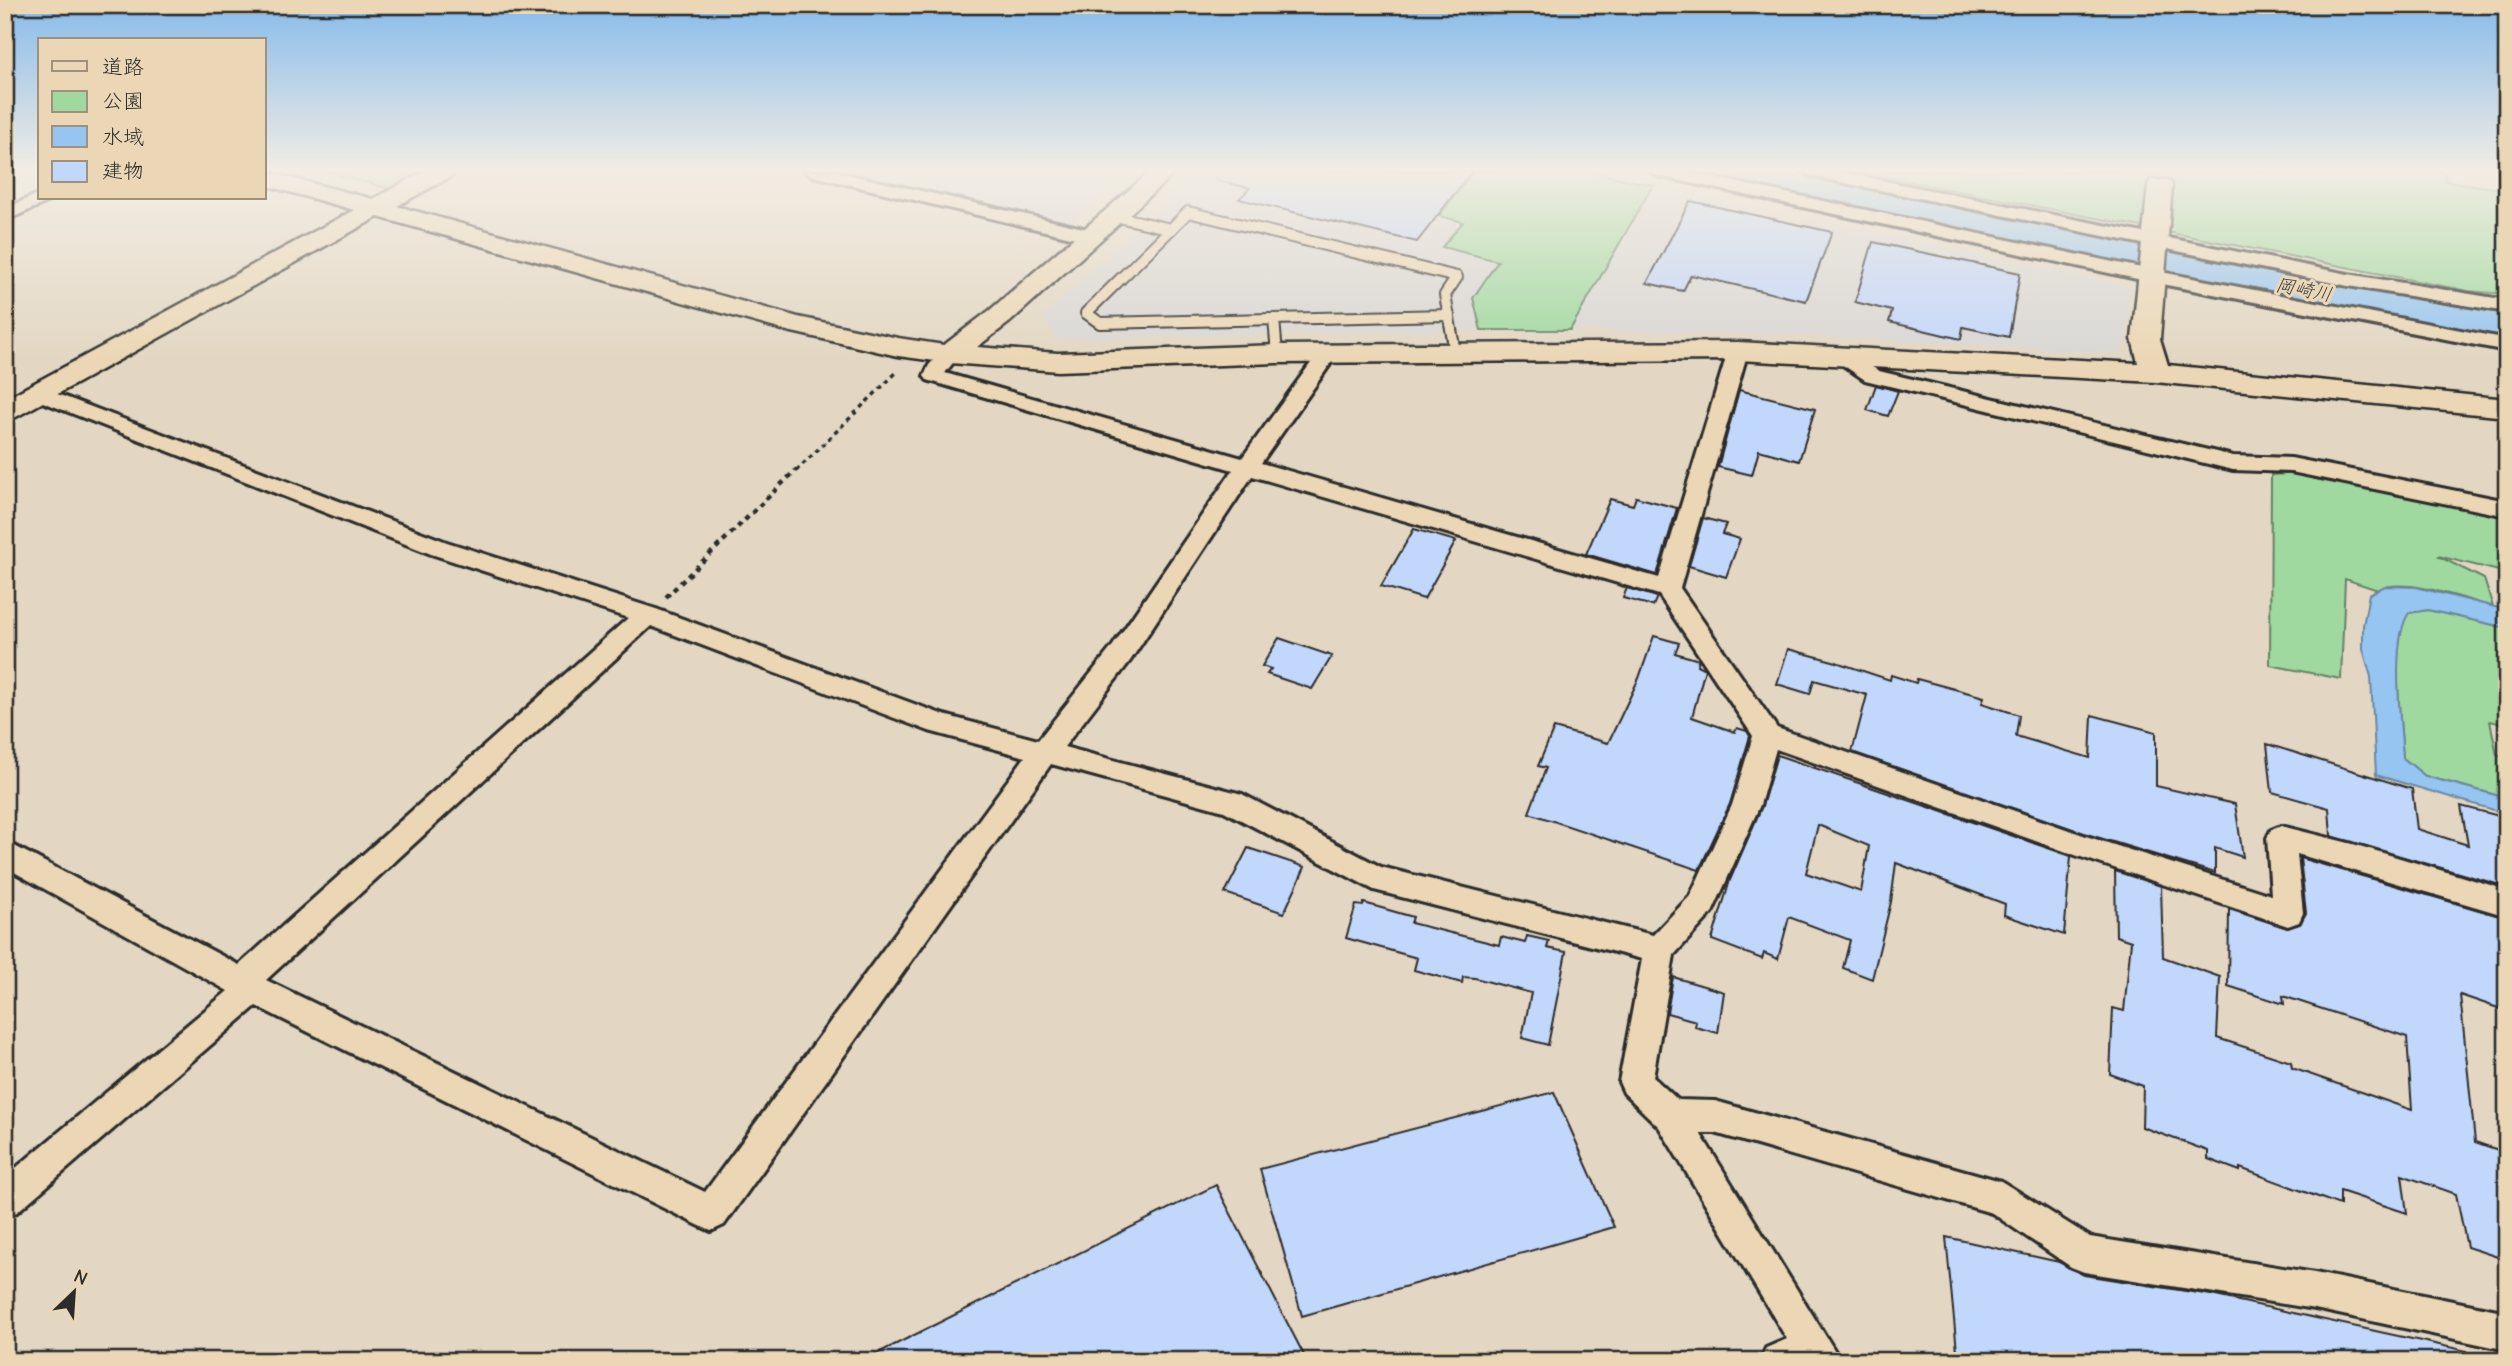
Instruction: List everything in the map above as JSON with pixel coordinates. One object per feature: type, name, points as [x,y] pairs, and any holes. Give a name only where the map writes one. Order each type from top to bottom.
[{"type":"street","points":[[5,411],[328,235]]},
{"type":"street","points":[[473,235],[793,324],[898,347],[942,365],[1246,468],[1668,589],[1767,734],[2085,847],[2288,913],[2281,838],[2353,856],[2507,903]]},
{"type":"street","points":[[1086,235],[1091,236]]},
{"type":"street","points":[[1957,235],[2151,276],[2507,345]]},
{"type":"street","points":[[2129,235],[2348,281],[2507,306]]},
{"type":"street","points":[[2155,235],[2146,339],[2155,373]]},
{"type":"street","points":[[942,365],[1091,236]]},
{"type":"street","points":[[942,365],[1328,353],[1738,351],[2155,373],[2507,408]]},
{"type":"street","points":[[1668,589],[1738,351]]},
{"type":"street","points":[[5,853],[247,986],[711,1213],[1046,750],[1121,654],[1246,468],[1328,353]]},
{"type":"street","points":[[1841,355],[1872,376],[2233,463],[2291,465],[2507,509]]},
{"type":"street","points":[[37,393],[439,548],[647,615],[939,724],[1046,750],[1232,802],[1374,878],[1659,950]]},
{"type":"street","points":[[5,1200],[247,986],[647,615]]},
{"type":"street","points":[[1767,734],[1746,805],[1701,904],[1659,950],[1636,1082],[1671,1116],[1819,1356],[1779,1361]]},
{"type":"street","points":[[1671,1116],[1715,1118],[2001,1198],[2084,1254],[2315,1291],[2507,1331]]},
{"type":"lane","points":[[1165,235],[1086,313],[1100,323],[1448,315]]},
{"type":"lane","points":[[1282,235],[1457,277],[1445,295],[1455,352]]},
{"type":"lane","points":[[1274,319],[1277,354]]},
{"type":"path","points":[[647,615],[903,366],[942,365]]},
{"type":"shaded area","points":[[1130,235],[1475,235],[1499,260],[1473,298],[1481,330],[1056,339],[1044,316]]},
{"type":"shaded area","points":[[1625,235],[1878,235],[2131,287],[2126,338],[2119,353],[1795,335],[1570,330]]},
{"type":"green space","points":[[1452,235],[1625,235],[1570,330],[1481,330],[1473,298],[1498,261],[1442,247]]},
{"type":"green space","points":[[2181,235],[2507,235],[2507,294],[2468,291]]},
{"type":"green space","points":[[2303,473],[2507,515],[2507,573],[2438,556],[2484,579],[2493,607],[2418,587],[2389,586],[2378,590],[2345,579],[2341,679],[2270,665],[2271,475]]},
{"type":"green space","points":[[2428,610],[2507,628],[2507,725],[2490,721],[2497,755],[2507,758],[2507,798],[2425,776],[2403,758],[2398,683],[2399,642],[2408,613]]},
{"type":"water","points":[[2385,586],[2416,587],[2507,610],[2507,628],[2428,610],[2409,613],[2403,625],[2400,642],[2398,683],[2403,758],[2425,776],[2507,798],[2507,814],[2376,775],[2371,677],[2363,649],[2363,626],[2369,594]]},
{"type":"building","points":[[1387,235],[1423,235],[1417,242]]},
{"type":"building","points":[[1672,235],[1831,235],[1806,301],[1691,275],[1683,291],[1647,283]]},
{"type":"building","points":[[1873,242],[2020,273],[2009,337],[1963,327],[1961,339],[1889,322],[1892,311],[1855,302]]},
{"type":"building","points":[[1876,385],[1898,391],[1888,416],[1867,410]]},
{"type":"building","points":[[1739,390],[1815,409],[1799,461],[1759,450],[1752,475],[1718,467]]},
{"type":"building","points":[[1636,497],[1677,508],[1657,575],[1586,554],[1610,499],[1633,505]]},
{"type":"building","points":[[1703,518],[1726,524],[1722,534],[1740,539],[1726,577],[1689,566]]},
{"type":"building","points":[[1414,529],[1456,541],[1424,599],[1381,586]]},
{"type":"building","points":[[1627,588],[1657,597],[1653,606],[1623,598]]},
{"type":"building","points":[[1654,636],[1679,643],[1675,653],[1699,660],[1697,665],[1705,669],[1692,717],[1735,732],[1737,728],[1747,731],[1750,736],[1730,804],[1699,870],[1529,813],[1546,768],[1538,766],[1554,728],[1608,743],[1639,678]]},
{"type":"building","points":[[1279,638],[1332,656],[1312,689],[1267,674],[1271,669],[1262,666]]},
{"type":"building","points":[[1788,649],[1890,680],[1891,675],[1916,683],[1917,679],[1984,697],[1982,703],[2019,715],[2016,736],[2090,758],[2092,715],[2156,732],[2156,786],[2235,804],[2243,857],[2215,848],[2215,873],[2090,835],[1852,752],[1867,695],[1814,680],[1810,694],[1777,684]]},
{"type":"building","points":[[2267,744],[2412,789],[2417,829],[2468,845],[2461,806],[2507,818],[2507,887],[2331,836],[2329,808],[2272,792]]},
{"type":"building","points":[[1777,755],[2071,856],[2064,935],[2004,915],[2005,904],[1896,863],[1891,902],[1872,979],[1843,968],[1850,940],[1789,917],[1778,959],[1764,953],[1762,959],[1712,940],[1730,880],[1762,806]],"holes":[[[1818,825],[1869,846],[1861,892],[1806,873]]]},
{"type":"building","points":[[1248,848],[1305,867],[1284,913],[1225,893]]},
{"type":"building","points":[[2300,858],[2507,918],[2507,1011],[2460,995],[2475,1142],[2507,1153],[2507,1260],[2467,1247],[2456,1194],[2402,1175],[2407,1213],[2340,1191],[2340,1205],[2240,1168],[2240,1171],[2208,1159],[2208,1151],[2142,1127],[2143,1086],[2110,1074],[2113,1008],[2124,1011],[2131,941],[2116,936],[2115,871],[2161,886],[2163,957],[2220,977],[2217,1038],[2291,1062],[2292,1068],[2412,1110],[2407,1037],[2283,996],[2284,1004],[2228,986],[2229,909],[2287,928],[2300,924],[2306,913]]},
{"type":"building","points":[[1364,903],[1413,917],[1411,923],[1499,945],[1501,937],[1525,943],[1527,936],[1549,941],[1547,948],[1566,952],[1548,1045],[1522,1038],[1531,993],[1475,978],[1463,977],[1462,983],[1414,970],[1417,958],[1346,938],[1356,905],[1363,906]]},
{"type":"building","points":[[1673,977],[1724,992],[1718,1033],[1695,1027],[1696,1021],[1667,1013]]},
{"type":"building","points":[[1554,1092],[1614,1227],[1302,1316],[1260,1169]]},
{"type":"building","points":[[1216,1185],[1307,1361],[862,1361]]},
{"type":"building","points":[[1946,1237],[2059,1262],[2084,1275],[2211,1295],[2467,1351],[2465,1361],[1958,1361]]},
{"type":"waterway","name":"岡崎川","points":[[2040,235],[2311,291],[2507,327]]}]
